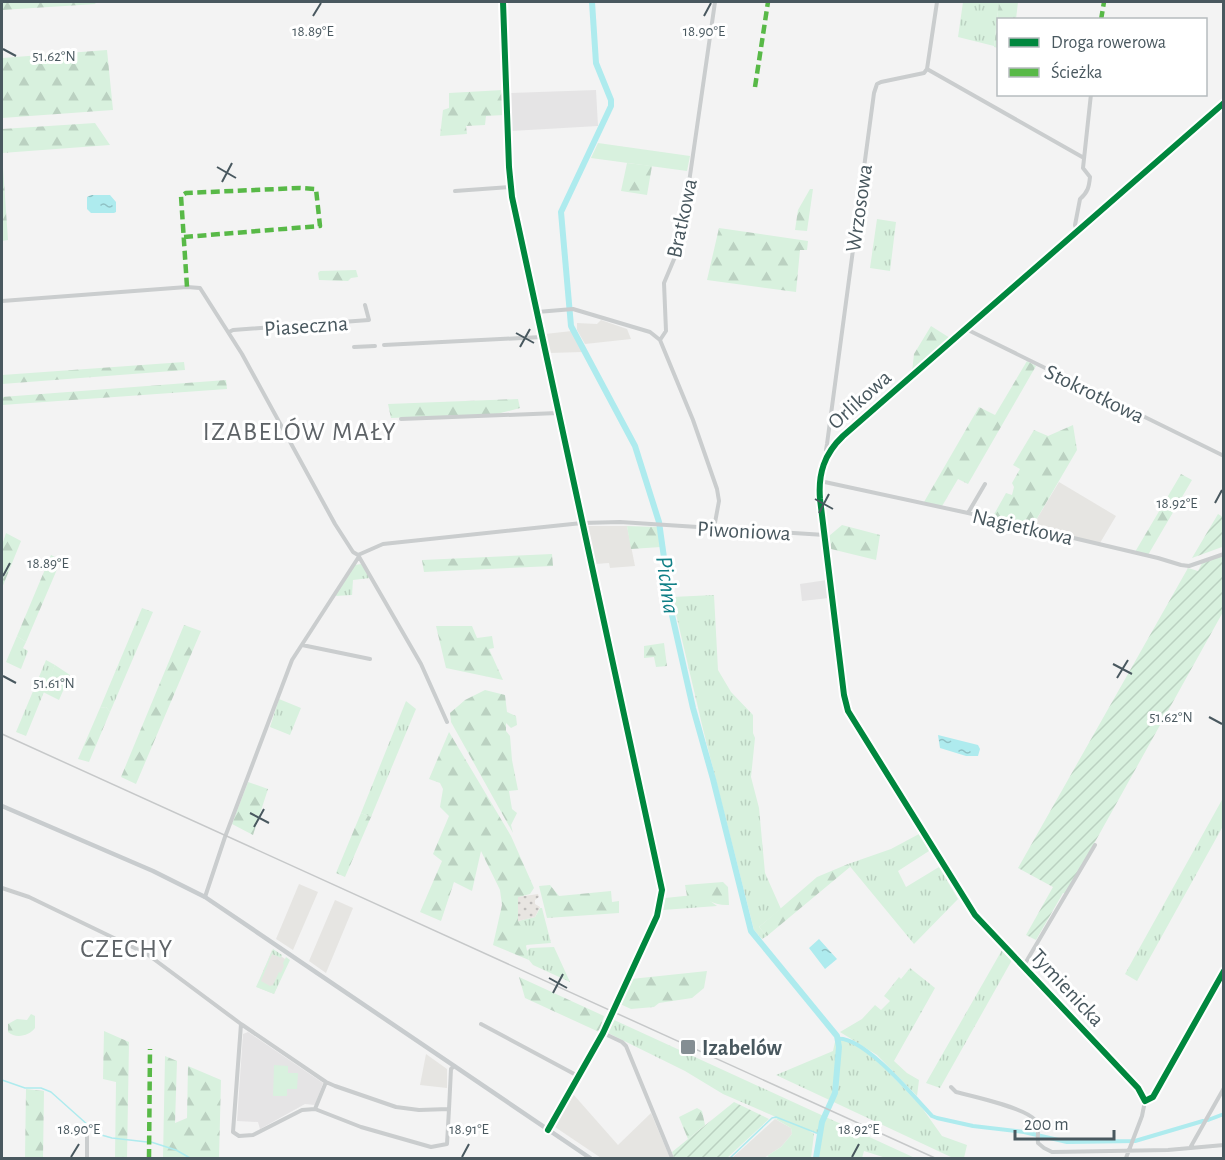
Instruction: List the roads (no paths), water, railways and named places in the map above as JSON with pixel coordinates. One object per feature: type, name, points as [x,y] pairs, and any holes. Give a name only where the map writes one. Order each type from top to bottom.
[{"type":"main road","points":[[2,806],[153,871],[205,897],[590,1158]]},
{"type":"street","points":[[503,2],[510,187],[662,890],[657,916],[603,1033],[548,1130]]},
{"type":"street","name":"Bratkowa","points":[[660,339],[666,331],[664,283],[680,245],[716,2]]},
{"type":"street","points":[[937,2],[927,69],[1083,158]]},
{"type":"street","name":"Wrzosowa","points":[[828,453],[826,450],[828,434],[874,93],[877,84],[881,82],[924,73],[927,69]]},
{"type":"street","points":[[1077,231],[1075,225],[1080,199],[1087,193],[1090,177],[1083,168],[1083,158],[1092,96]]},
{"type":"street","name":"Orlikowa","points":[[963,898],[848,711],[844,695],[825,535],[820,481],[824,463],[828,453],[843,436],[1224,104]]},
{"type":"street","points":[[455,191],[510,187]]},
{"type":"street","points":[[2,301],[199,287],[229,332],[335,524],[358,557],[421,664],[447,722]]},
{"type":"street","name":"Piaseczna","points":[[229,332],[369,320],[365,304]]},
{"type":"street","points":[[537,312],[571,309],[650,332],[660,339],[693,420],[717,489],[719,501],[714,528]]},
{"type":"street","name":"Stokrotkowa","points":[[966,328],[1224,456]]},
{"type":"street","points":[[384,345],[542,337]]},
{"type":"street","points":[[354,347],[375,346]]},
{"type":"street","points":[[401,419],[558,413]]},
{"type":"street","name":"Nagietkowa","points":[[820,481],[968,513],[1181,565],[1194,564],[1224,554]]},
{"type":"street","points":[[968,513],[986,483]]},
{"type":"street","name":"Piwoniowa","points":[[358,557],[383,544],[582,523],[620,522],[825,535]]},
{"type":"street","points":[[205,897],[225,837],[291,665],[358,557]]},
{"type":"street","points":[[302,645],[370,659]]},
{"type":"street","points":[[1023,967],[1095,844]]},
{"type":"street","points":[[2,888],[29,897],[147,954],[241,1024],[326,1082],[396,1107],[419,1110],[449,1109]]},
{"type":"street","name":"Tymienicka","points":[[963,898],[975,915],[1138,1088],[1145,1101]]},
{"type":"street","points":[[1126,1158],[1142,1116],[1145,1101],[1153,1097],[1224,971]]},
{"type":"street","points":[[241,1024],[234,1132],[239,1136],[253,1135],[302,1110],[315,1109],[361,1127],[434,1148],[447,1144],[451,1069],[454,1066]]},
{"type":"street","points":[[481,1024],[578,1076]]},
{"type":"street","points":[[603,1033],[626,1046],[672,1158]]},
{"type":"street","points":[[315,1109],[326,1082]]},
{"type":"street","points":[[951,1087],[956,1092],[1026,1113],[1036,1120],[1037,1136],[1041,1146],[1052,1152],[1128,1151],[1224,1145]]},
{"type":"street","points":[[1190,1148],[1224,1088]]},
{"type":"street","points":[[87,1130],[87,1158]]},
{"type":"water","points":[[110,195],[116,202],[116,212],[91,213],[87,209],[87,197]]},
{"type":"water","points":[[938,735],[978,745],[980,749],[978,756],[966,756],[940,748]]},
{"type":"water","points":[[819,939],[837,959],[825,969],[809,948]]},
{"type":"waterway","name":"Pichna","points":[[592,2],[596,63],[611,100],[611,106],[561,212],[571,326],[635,446],[659,522],[672,615],[693,708],[751,931],[837,1036],[839,1047],[835,1093],[822,1122],[816,1158]]},
{"type":"waterway","points":[[837,1039],[848,1040],[874,1057],[932,1116],[937,1118],[973,1126],[1024,1132],[1067,1142],[1135,1141],[1203,1121]]},
{"type":"waterway","points":[[2,1080],[25,1088],[41,1088],[51,1092],[98,1134],[147,1142]]},
{"type":"waterway","points":[[1208,1120],[1224,1114]]},
{"type":"waterway","points":[[730,1158],[772,1118],[776,1117],[819,1134]]},
{"type":"waterway","points":[[151,1142],[176,1150],[190,1158]]},
{"type":"railway","points":[[2,734],[935,1158]]},
{"type":"place","name":"Izabelów","points":[[688,1047]]},
{"type":"district","name":"IZABELÓW MAŁY","points":[[300,431]]},
{"type":"district","name":"CZECHY","points":[[127,948]]}]
